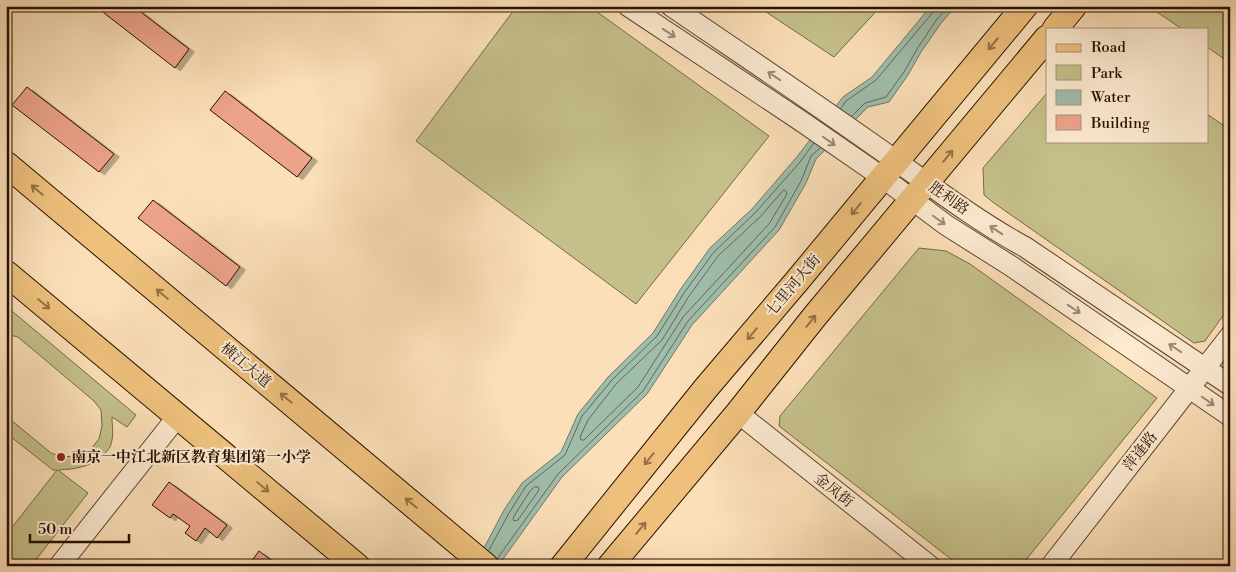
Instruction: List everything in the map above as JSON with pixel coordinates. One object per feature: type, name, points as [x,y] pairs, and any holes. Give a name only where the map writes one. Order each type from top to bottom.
[{"type":"main road","name":"七里河大街","points":[[563,566],[706,388],[1025,6]]},
{"type":"main road","points":[[1056,28],[1074,6]]},
{"type":"main road","points":[[610,566],[1046,39]]},
{"type":"main road","name":"横江大道","points":[[6,164],[486,566]]},
{"type":"main road","points":[[6,273],[357,566]]},
{"type":"street","points":[[628,6],[857,160],[889,169]]},
{"type":"street","name":"胜利路","points":[[672,6],[869,141],[889,169],[919,191],[1025,247],[1230,386]]},
{"type":"street","points":[[919,191],[946,225],[1012,266],[1230,416]]},
{"type":"street","points":[[1012,266],[1010,257],[1012,251],[1017,247],[1025,247]]},
{"type":"street","name":"萍逢路","points":[[1051,566],[1230,336]]},
{"type":"street","name":"金凤街","points":[[738,413],[930,566]]},
{"type":"street","points":[[58,566],[178,416]]},
{"type":"green space","points":[[517,6],[589,6],[769,136],[636,304],[416,141]]},
{"type":"green space","points":[[757,6],[881,6],[834,57]]},
{"type":"green space","points":[[1161,6],[1230,6],[1230,63],[1208,48],[1208,28],[1181,28],[1157,12]]},
{"type":"green space","points":[[1046,94],[1046,142],[1208,142],[1208,115],[1230,130],[1230,306],[1205,341],[1194,343],[984,195],[983,168]]},
{"type":"green space","points":[[919,248],[946,251],[970,264],[1157,398],[1021,566],[960,566],[779,426],[780,416]]},
{"type":"green space","points":[[6,306],[136,415],[127,427],[112,417],[113,434],[111,444],[100,458],[83,466],[58,470],[88,493],[31,566],[6,566],[6,535],[57,470],[53,470],[6,433],[6,416],[51,453],[62,457],[75,456],[90,450],[99,439],[102,426],[101,410],[94,401],[18,337],[6,334]]},
{"type":"water","points":[[931,6],[956,6],[921,52],[889,102],[868,107],[816,159],[806,183],[779,230],[692,325],[647,394],[562,477],[498,566],[466,566],[485,546],[504,510],[522,483],[561,452],[578,414],[608,377],[653,333],[680,290],[710,248],[752,209],[796,158],[843,97],[872,77]]},
{"type":"building","points":[[95,6],[133,6],[189,49],[175,68]]},
{"type":"building","points":[[27,87],[114,154],[99,172],[12,105]]},
{"type":"building","points":[[225,91],[312,158],[297,177],[210,110]]},
{"type":"building","points":[[153,200],[240,267],[226,286],[138,218]]},
{"type":"building","points":[[169,482],[227,525],[217,538],[205,528],[196,541],[185,533],[190,526],[173,514],[170,518],[152,505]]},
{"type":"building","points":[[259,551],[279,566],[248,566]]},
{"type":"place","name":"南京一中江北新区教育集团第一小学","points":[[61,457]]}]
